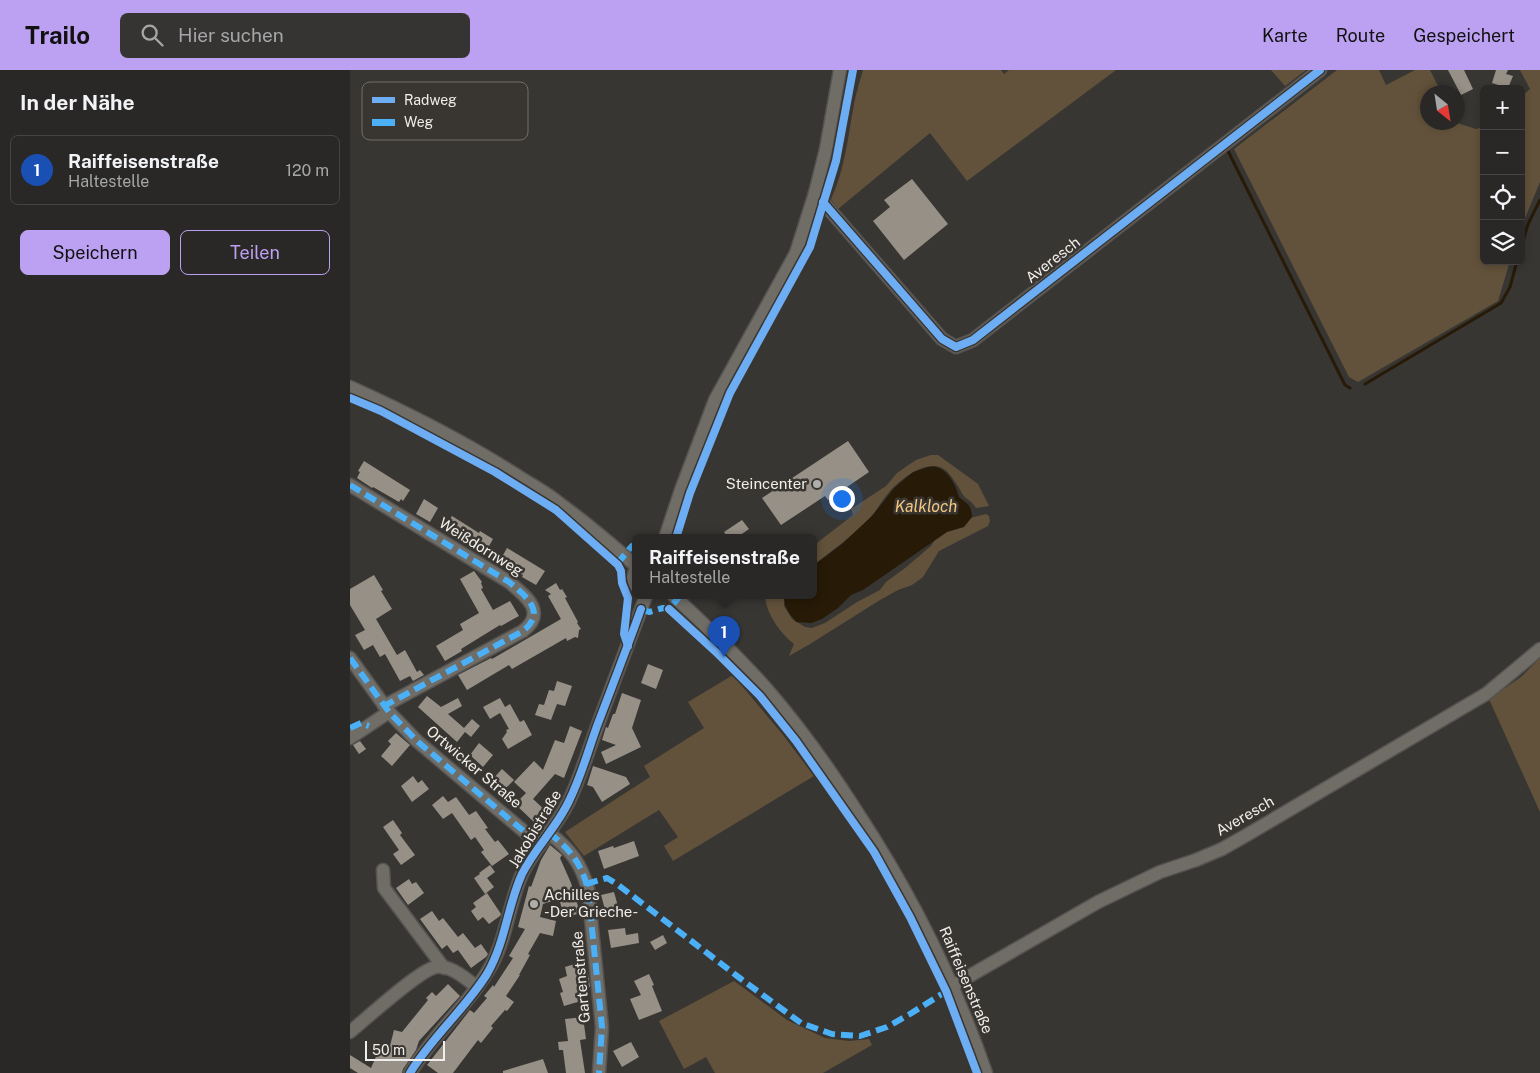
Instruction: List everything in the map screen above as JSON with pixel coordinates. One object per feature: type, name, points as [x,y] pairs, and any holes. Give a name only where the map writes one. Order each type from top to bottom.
[{"type":"street","points":[[666,534],[715,400],[796,253],[819,198],[840,70]]},
{"type":"street","name":"Averesch","points":[[819,198],[942,339],[956,347],[973,340],[1320,70]]},
{"type":"street","points":[[350,387],[393,406],[500,464],[558,502],[605,538],[632,562]]},
{"type":"street","name":"Weißdornweg","points":[[350,485],[509,582],[530,602],[535,614],[533,621],[523,631],[386,709]]},
{"type":"street","name":"Jakobistraße","points":[[410,1073],[422,1054],[486,975],[500,946],[522,875],[564,810],[576,784],[645,599]]},
{"type":"street","name":"Raiffeisenstraße","points":[[677,599],[764,687],[794,722],[830,771],[895,872],[932,941],[969,1025],[986,1073]]},
{"type":"street","name":"Averesch","points":[[952,986],[1098,902],[1160,872],[1222,849],[1245,836],[1486,694],[1540,649]]},
{"type":"street","name":"Ortwicker Straße","points":[[350,658],[386,709],[417,741],[540,845]]},
{"type":"street","points":[[350,738],[386,709]]},
{"type":"street","name":"Gartenstraße","points":[[549,833],[570,852],[581,869],[588,889],[602,1027],[599,1073]]},
{"type":"street","points":[[383,870],[384,888],[444,968]]},
{"type":"street","points":[[350,1032],[417,978],[437,967],[454,971],[477,987]]},
{"type":"shaded area","points":[[863,70],[1001,70],[1004,74],[1009,70],[1116,70],[967,181],[930,133],[838,209],[831,199],[843,164],[855,100]]},
{"type":"shaded area","points":[[1271,70],[1306,70],[1285,86]]},
{"type":"shaded area","points":[[1337,70],[1379,70],[1386,85],[1415,70],[1430,70],[1438,85],[1420,85],[1420,130],[1465,130],[1465,126],[1476,129],[1480,128],[1480,265],[1509,265],[1498,301],[1358,382],[1349,377],[1234,149]]},
{"type":"shaded area","points":[[1520,70],[1540,70],[1540,182],[1525,218],[1525,93],[1530,89]]},
{"type":"shaded area","points":[[931,455],[938,455],[978,484],[989,506],[976,508],[962,494],[945,469],[935,466],[921,469],[907,476],[895,486],[872,516],[817,562],[817,543],[853,515],[851,509],[886,486],[897,473],[916,460]]},
{"type":"shaded area","points":[[986,514],[989,516],[990,521],[988,526],[939,551],[923,577],[912,585],[880,600],[789,656],[794,644],[775,622],[768,609],[766,599],[784,599],[784,606],[792,619],[805,627],[812,628],[825,623],[857,602],[880,590],[886,582],[931,546],[939,533],[970,518]]},
{"type":"shaded area","points":[[1540,658],[1540,812],[1489,699],[1521,677]]},
{"type":"shaded area","points":[[733,675],[814,776],[673,861],[664,846],[678,837],[659,810],[584,856],[565,832],[650,777],[644,766],[704,728],[688,702]]},
{"type":"shaded area","points":[[734,981],[787,1020],[825,1038],[849,1041],[869,1039],[872,1045],[823,1073],[715,1073],[706,1057],[684,1069],[659,1021]]},
{"type":"water","name":"Kalkloch","points":[[928,467],[935,467],[945,471],[954,483],[959,497],[970,507],[972,517],[964,527],[947,532],[863,590],[851,595],[838,608],[822,619],[811,623],[796,622],[789,613],[784,599],[817,599],[817,563],[842,544],[873,515],[894,488],[913,472]]},
{"type":"building","points":[[1448,70],[1464,70],[1473,89],[1465,93],[1465,85],[1456,85]]},
{"type":"building","points":[[1496,70],[1508,70],[1506,74],[1513,76],[1509,85],[1492,83]]},
{"type":"building","points":[[912,179],[948,224],[904,260],[873,221],[890,207],[884,200]]},
{"type":"building","name":"Steincenter","points":[[848,441],[869,472],[828,500],[825,496],[781,525],[762,498]]},
{"type":"building","points":[[364,461],[410,490],[403,501],[401,499],[399,502],[357,478],[360,472],[358,471]]},
{"type":"building","points":[[424,499],[438,508],[430,522],[416,514]]},
{"type":"building","points":[[452,516],[479,533],[480,531],[493,539],[485,553],[459,537],[458,539],[443,530]]},
{"type":"building","points":[[742,520],[749,529],[742,534],[725,534],[724,532]]},
{"type":"building","points":[[507,548],[545,571],[536,585],[522,577],[523,575],[499,562]]},
{"type":"building","points":[[474,571],[482,582],[483,588],[481,589],[493,610],[510,601],[519,616],[500,625],[445,661],[436,646],[463,630],[460,624],[479,613],[460,579]]},
{"type":"building","points":[[374,575],[392,609],[376,619],[397,655],[405,650],[417,672],[420,670],[424,675],[413,681],[410,676],[400,681],[385,654],[380,657],[373,645],[364,650],[355,635],[365,630],[350,605],[350,589]]},
{"type":"building","points":[[556,583],[567,597],[565,598],[581,629],[579,630],[578,638],[575,637],[567,641],[566,638],[512,669],[509,665],[467,690],[458,675],[492,659],[561,619],[548,596],[551,594],[545,590]]},
{"type":"building","points":[[648,664],[663,670],[656,689],[641,683]]},
{"type":"building","points":[[557,681],[572,686],[565,706],[557,704],[551,720],[535,715],[539,704],[544,705],[549,690],[554,691]]},
{"type":"building","points":[[622,693],[641,700],[632,728],[641,747],[606,764],[601,752],[616,745],[602,740],[606,727],[608,728],[613,714],[615,714]]},
{"type":"building","points":[[427,696],[441,707],[458,698],[462,706],[448,714],[464,728],[472,719],[480,726],[471,737],[465,732],[457,742],[418,707]]},
{"type":"building","points":[[500,698],[505,707],[510,704],[520,722],[524,720],[532,735],[508,749],[502,739],[507,732],[506,730],[509,729],[500,713],[490,719],[483,707]]},
{"type":"building","points":[[570,726],[582,731],[564,778],[555,774],[533,799],[547,812],[535,823],[515,804],[526,793],[514,782],[534,761],[543,770],[555,740],[564,743]]},
{"type":"building","points":[[396,733],[410,745],[392,766],[381,756],[391,744],[388,741]]},
{"type":"building","points":[[360,741],[366,749],[359,754],[353,745]]},
{"type":"building","points":[[479,743],[493,755],[483,767],[470,755]]},
{"type":"building","points":[[593,766],[626,777],[630,784],[602,802],[593,787],[587,785]]},
{"type":"building","points":[[502,769],[514,780],[502,792],[491,781]]},
{"type":"building","points":[[413,776],[418,783],[422,780],[429,789],[412,802],[401,786]]},
{"type":"building","points":[[443,796],[448,802],[456,797],[469,815],[476,811],[488,828],[485,829],[495,842],[498,840],[509,854],[492,866],[481,852],[484,850],[475,837],[471,840],[452,813],[443,819],[432,805]]},
{"type":"building","points":[[393,820],[402,833],[400,835],[415,855],[401,865],[393,854],[399,850],[383,827]]},
{"type":"building","points":[[634,841],[639,856],[604,869],[598,851]]},
{"type":"building","points":[[550,845],[562,855],[560,858],[571,883],[580,913],[565,918],[559,899],[543,904],[540,917],[556,921],[553,936],[540,933],[528,954],[530,955],[520,975],[506,996],[514,1002],[491,1026],[493,1028],[481,1043],[478,1040],[453,1073],[438,1073],[427,1065],[470,1010],[474,1013],[487,998],[484,996],[493,985],[494,987],[513,958],[509,956],[525,929],[518,927],[529,886],[531,887],[541,860]]},
{"type":"building","points":[[490,865],[495,872],[487,878],[494,887],[485,894],[474,878]]},
{"type":"building","points":[[409,879],[412,884],[416,882],[424,893],[408,905],[396,888]]},
{"type":"building","points":[[614,892],[619,910],[606,913],[601,895]]},
{"type":"building","points":[[487,893],[501,914],[489,924],[483,917],[478,921],[471,911],[476,907],[473,903]]},
{"type":"building","points":[[432,911],[439,921],[443,918],[458,937],[463,933],[475,948],[481,944],[488,954],[486,957],[471,968],[458,950],[453,953],[447,945],[442,949],[420,919]]},
{"type":"building","points":[[625,928],[626,935],[638,933],[639,943],[611,948],[608,930]]},
{"type":"building","points":[[663,935],[667,943],[655,950],[650,942]]},
{"type":"building","points":[[584,961],[590,987],[578,990],[581,1001],[564,1006],[560,993],[563,992],[559,979],[567,976],[565,967]]},
{"type":"building","points":[[649,974],[662,1011],[639,1020],[630,999],[641,995],[634,981]]},
{"type":"building","points":[[448,984],[460,996],[419,1041],[416,1050],[402,1073],[358,1073],[350,1068],[350,1055],[371,1068],[379,1050],[388,1054],[394,1030],[402,1032],[428,1000],[426,998],[432,992],[436,996]]},
{"type":"building","points":[[583,1017],[586,1039],[580,1040],[585,1073],[566,1073],[563,1050],[559,1050],[558,1042],[568,1041],[565,1019]]},
{"type":"building","points":[[631,1042],[639,1057],[622,1067],[613,1051]]},
{"type":"building","points":[[543,1059],[548,1073],[503,1073],[503,1071]]},
{"type":"waterway","points":[[1228,151],[1345,385],[1350,388]]},
{"type":"waterway","points":[[1525,234],[1540,200]]},
{"type":"waterway","points":[[1365,384],[1501,303],[1510,287],[1516,265]]},
{"type":"marked path","points":[[350,485],[509,582],[522,593],[534,611],[530,624],[523,631],[384,706]]},
{"type":"marked path","points":[[617,564],[632,546]]},
{"type":"marked path","points":[[641,609],[649,612],[663,608],[669,609],[677,599]]},
{"type":"marked path","points":[[350,658],[389,712],[417,741],[540,845]]},
{"type":"marked path","points":[[350,728],[361,723],[369,726]]},
{"type":"marked path","points":[[549,833],[574,857],[588,889],[602,1027],[599,1073]]},
{"type":"marked path","points":[[586,884],[607,878],[617,884],[801,1023],[832,1034],[860,1036],[887,1027],[953,987]]},
{"type":"cycle path","points":[[677,534],[690,493],[730,393],[810,247],[836,161],[853,70]]},
{"type":"cycle path","points":[[823,202],[942,339],[956,347],[973,340],[1320,70]]},
{"type":"cycle path","points":[[350,398],[381,411],[495,472],[556,510],[618,565],[628,598],[624,634],[628,646]]},
{"type":"cycle path","points":[[410,1073],[428,1047],[478,987],[493,962],[522,874],[564,811],[577,783],[641,609]]},
{"type":"cycle path","points":[[669,609],[760,696],[796,741],[874,852],[910,917],[946,991],[977,1073]]},
{"type":"place","name":"Steincenter","points":[[817,484]]},
{"type":"place","name":"Raiffeisenstraße","points":[[724,657]]},
{"type":"place","name":"Achilles -Der Grieche-","points":[[534,904]]}]
